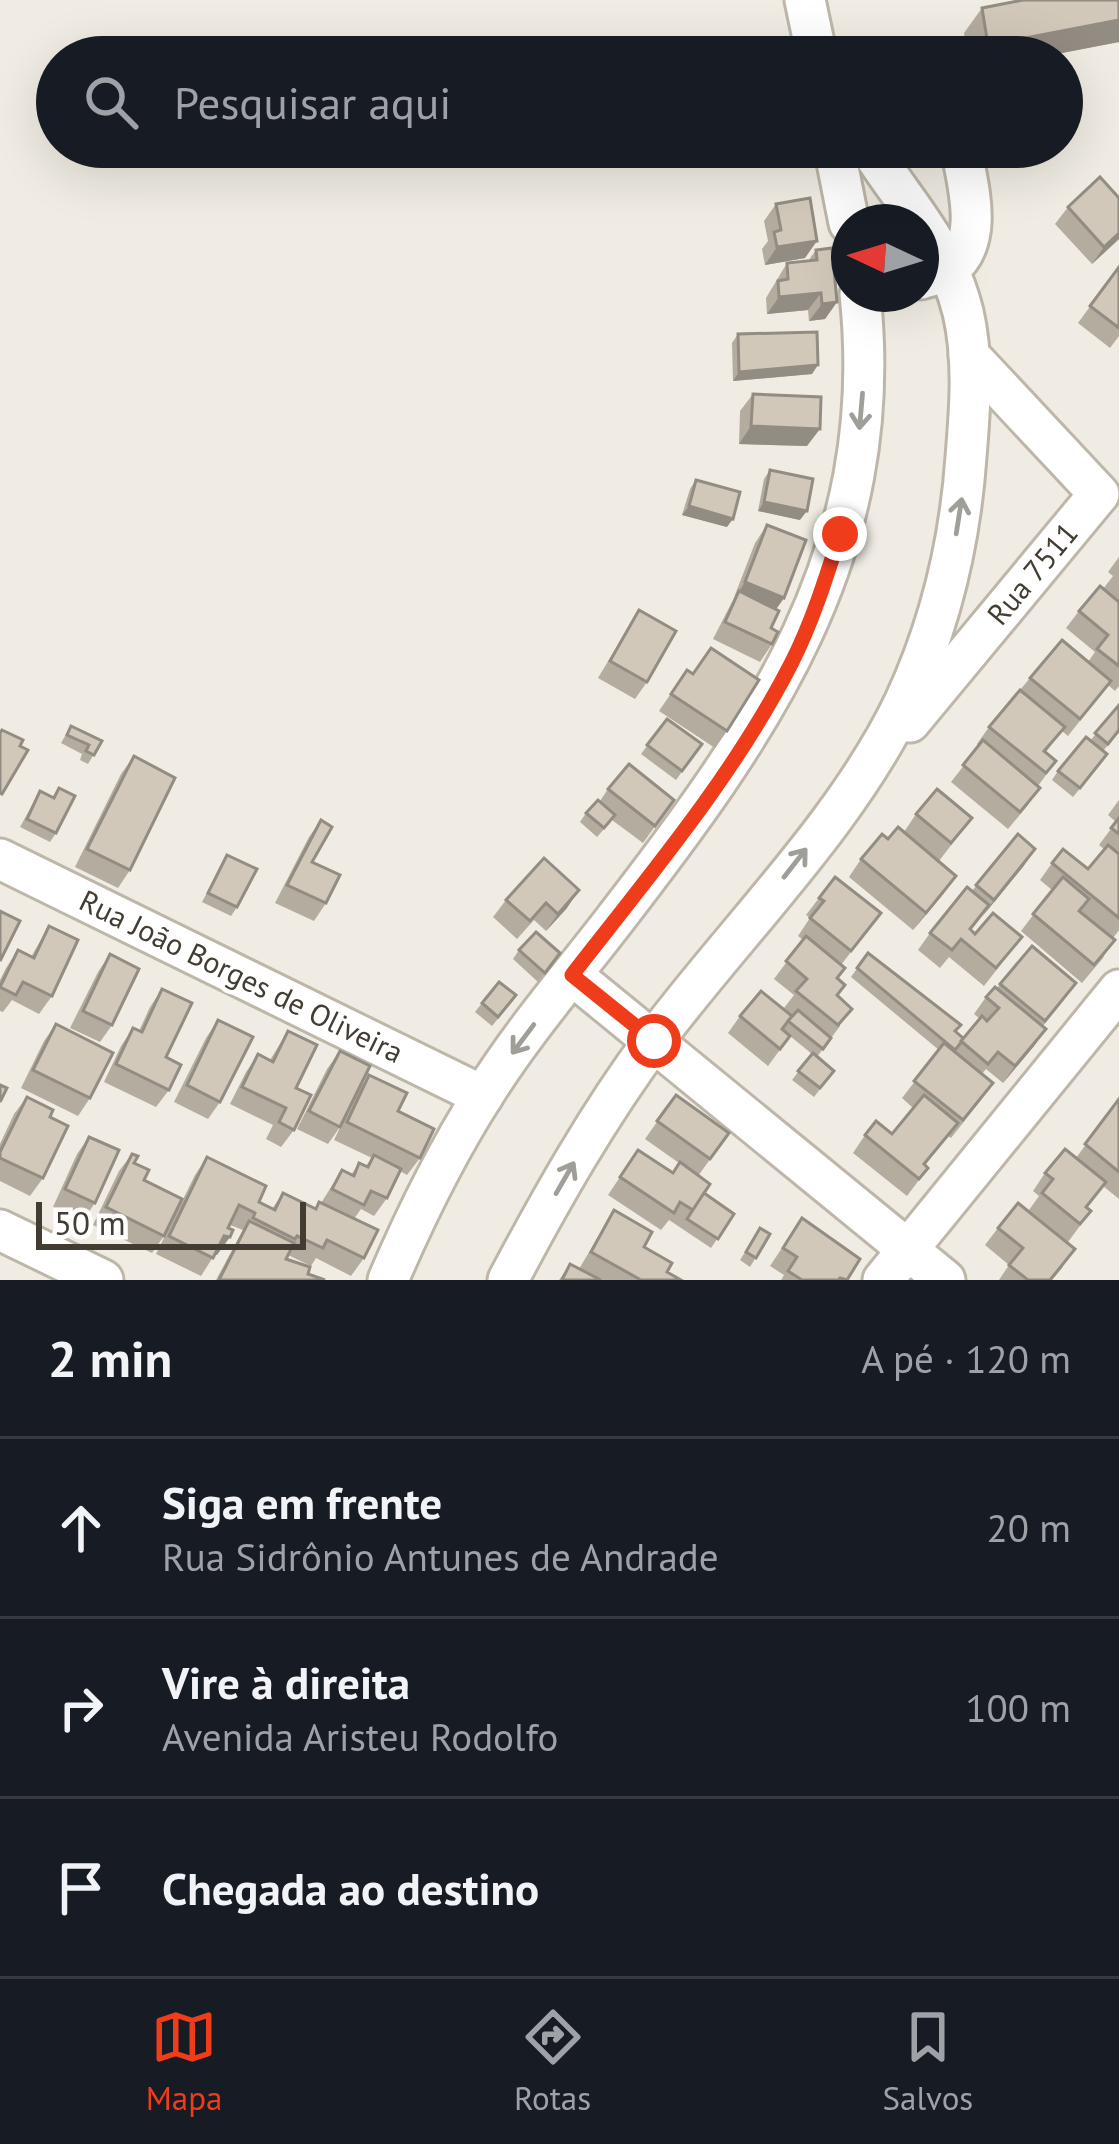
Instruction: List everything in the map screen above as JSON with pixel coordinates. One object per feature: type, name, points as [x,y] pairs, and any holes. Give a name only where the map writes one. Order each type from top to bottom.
[{"type":"street","points":[[806,4],[813,36]]},
{"type":"street","points":[[806,4],[819,36]]},
{"type":"street","points":[[838,168],[845,204]]},
{"type":"street","points":[[884,168],[911,204]]},
{"type":"street","points":[[939,270],[967,244],[971,225],[964,168]]},
{"type":"street","points":[[508,1280],[585,1144],[654,1041],[844,800],[902,705],[929,644],[951,566],[964,485],[969,355],[963,312],[939,279]]},
{"type":"street","points":[[388,1280],[483,1096],[709,795],[792,662],[840,534],[856,463],[864,312]]},
{"type":"street","name":"Rua 7511","points":[[844,800],[1099,494],[969,355]]},
{"type":"street","name":"Rua João Borges de Oliveira","points":[[0,859],[483,1096]]},
{"type":"street","points":[[572,975],[654,1041],[895,1264],[945,1280]]},
{"type":"street","points":[[895,1264],[1119,990]]},
{"type":"street","points":[[0,1231],[103,1280]]},
{"type":"building","points":[[1023,0],[1119,0],[1119,20],[1035,36],[987,36],[982,8]]},
{"type":"building","points":[[1100,177],[1119,198],[1119,233],[1104,247],[1068,207]]},
{"type":"building","points":[[810,198],[817,241],[777,247],[774,232],[781,230],[776,204]]},
{"type":"building","points":[[831,248],[831,303],[822,304],[821,293],[779,297],[778,281],[788,279],[787,263],[817,260],[816,250]]},
{"type":"building","points":[[1119,267],[1119,328],[1090,306]]},
{"type":"building","points":[[817,332],[818,365],[739,372],[738,334]]},
{"type":"building","points":[[753,394],[821,397],[820,429],[751,426]]},
{"type":"building","points":[[770,470],[813,479],[807,511],[764,502]]},
{"type":"building","points":[[696,480],[740,492],[733,519],[689,506]]},
{"type":"building","points":[[767,525],[806,540],[784,598],[745,582]]},
{"type":"building","points":[[1100,586],[1119,602],[1119,666],[1097,649],[1108,635],[1079,611]]},
{"type":"building","points":[[739,591],[779,611],[771,628],[778,632],[772,644],[725,622]]},
{"type":"building","points":[[639,610],[676,631],[647,682],[610,661]]},
{"type":"building","points":[[1062,640],[1111,681],[1080,719],[1030,678]]},
{"type":"building","points":[[711,648],[759,680],[727,731],[671,694],[687,670],[693,674]]},
{"type":"building","points":[[1020,690],[1065,727],[1044,751],[1056,761],[1046,773],[989,727]]},
{"type":"building","points":[[1119,705],[1119,730],[1108,744],[1095,733]]},
{"type":"building","points":[[667,719],[702,744],[682,771],[647,745]]},
{"type":"building","points":[[71,726],[102,741],[94,755],[86,751],[89,745],[67,735]]},
{"type":"building","points":[[0,733],[23,740],[20,746],[28,750],[2,794]]},
{"type":"building","points":[[1086,737],[1107,754],[1080,788],[1058,771]]},
{"type":"building","points":[[983,740],[1040,788],[1020,812],[963,765]]},
{"type":"building","points":[[134,756],[175,778],[130,870],[87,849]]},
{"type":"building","points":[[629,764],[674,800],[655,826],[608,789]]},
{"type":"building","points":[[59,788],[75,796],[56,833],[27,819],[40,791],[54,798]]},
{"type":"building","points":[[937,789],[972,818],[951,843],[916,814]]},
{"type":"building","points":[[598,800],[615,815],[604,828],[586,813]]},
{"type":"building","points":[[321,820],[332,827],[312,862],[340,875],[326,903],[287,885]]},
{"type":"building","points":[[898,827],[956,876],[926,913],[861,859],[882,834],[888,839]]},
{"type":"building","points":[[1018,834],[1035,849],[994,900],[976,885]]},
{"type":"building","points":[[1108,845],[1119,854],[1119,918],[1052,863],[1063,849],[1088,869]]},
{"type":"building","points":[[227,855],[257,869],[237,907],[208,893]]},
{"type":"building","points":[[544,858],[579,890],[558,914],[546,903],[530,921],[506,900]]},
{"type":"building","points":[[835,877],[881,913],[851,951],[810,918]]},
{"type":"building","points":[[1063,877],[1089,899],[1079,911],[1115,940],[1094,965],[1033,914]]},
{"type":"building","points":[[967,887],[989,905],[970,929],[975,934],[993,913],[1022,937],[996,968],[961,939],[952,950],[930,933]]},
{"type":"building","points":[[0,911],[20,921],[0,961]]},
{"type":"building","points":[[49,926],[78,940],[52,996],[23,982],[16,995],[0,987],[18,950],[34,958]]},
{"type":"building","points":[[536,932],[560,953],[545,973],[519,950]]},
{"type":"building","points":[[806,936],[845,968],[837,978],[845,985],[837,995],[852,1009],[838,1025],[796,991],[807,979],[786,961]]},
{"type":"building","points":[[1032,946],[1076,983],[1045,1021],[1000,984]]},
{"type":"building","points":[[868,953],[961,1025],[955,1031],[964,1039],[955,1050],[857,968]]},
{"type":"building","points":[[110,954],[139,969],[112,1025],[83,1011]]},
{"type":"building","points":[[499,982],[516,995],[498,1017],[482,1003]]},
{"type":"building","points":[[995,987],[1046,1029],[1015,1066],[998,1052],[988,1064],[961,1041],[982,1016],[987,1021],[999,1008],[986,997]]},
{"type":"building","points":[[162,989],[192,1003],[166,1057],[181,1065],[169,1090],[116,1064],[133,1028],[142,1032]]},
{"type":"building","points":[[761,991],[792,1016],[782,1029],[790,1036],[780,1049],[740,1016]]},
{"type":"building","points":[[798,1010],[831,1038],[823,1049],[788,1021]]},
{"type":"building","points":[[218,1020],[253,1037],[220,1102],[187,1085]]},
{"type":"building","points":[[56,1024],[113,1053],[90,1098],[33,1070]]},
{"type":"building","points":[[288,1031],[317,1045],[296,1088],[311,1095],[294,1130],[279,1122],[286,1108],[242,1087],[258,1054],[273,1062]]},
{"type":"building","points":[[944,1043],[993,1083],[963,1120],[914,1081]]},
{"type":"building","points":[[340,1051],[370,1066],[340,1127],[309,1111]]},
{"type":"building","points":[[813,1053],[834,1071],[820,1088],[798,1071]]},
{"type":"building","points":[[369,1075],[407,1093],[398,1111],[434,1129],[420,1158],[347,1122]]},
{"type":"building","points":[[676,1095],[729,1133],[710,1159],[657,1121]]},
{"type":"building","points":[[924,1095],[958,1123],[924,1164],[928,1168],[919,1179],[865,1135],[876,1121],[892,1134]]},
{"type":"building","points":[[27,1097],[53,1110],[50,1117],[68,1126],[43,1178],[0,1158]]},
{"type":"building","points":[[1119,1099],[1119,1172],[1085,1144]]},
{"type":"building","points":[[89,1137],[119,1150],[95,1203],[65,1189]]},
{"type":"building","points":[[1065,1149],[1106,1182],[1086,1207],[1091,1211],[1080,1224],[1042,1193],[1053,1179],[1045,1173]]},
{"type":"building","points":[[638,1150],[673,1173],[680,1162],[710,1184],[693,1210],[680,1202],[674,1213],[620,1177]]},
{"type":"building","points":[[132,1154],[138,1156],[134,1163],[149,1170],[144,1180],[182,1199],[164,1236],[106,1207]]},
{"type":"building","points":[[374,1155],[401,1169],[387,1198],[371,1191],[364,1205],[332,1189],[342,1170],[354,1176],[359,1163],[368,1167]]},
{"type":"building","points":[[207,1157],[266,1186],[259,1202],[275,1210],[283,1193],[316,1209],[319,1202],[378,1230],[364,1258],[327,1240],[323,1248],[295,1239],[253,1218],[255,1213],[239,1205],[228,1228],[233,1230],[230,1237],[224,1236],[213,1258],[169,1236]]},
{"type":"building","points":[[704,1193],[734,1214],[718,1239],[687,1219]]},
{"type":"building","points":[[1018,1203],[1075,1249],[1050,1280],[1028,1280],[1009,1265],[1023,1248],[998,1228]]},
{"type":"building","points":[[614,1210],[652,1232],[644,1247],[672,1263],[667,1272],[681,1280],[641,1280],[591,1252]]},
{"type":"building","points":[[802,1218],[860,1259],[847,1280],[802,1280],[788,1271],[797,1257],[783,1248]]},
{"type":"building","points":[[249,1221],[294,1243],[286,1259],[310,1267],[308,1274],[325,1280],[219,1280]]},
{"type":"building","points":[[760,1228],[770,1234],[756,1258],[746,1252]]},
{"type":"building","points":[[570,1264],[601,1280],[562,1280]]},
{"type":"route","points":[[654,1041],[572,975],[709,795],[760,717],[792,662],[840,534]]}]
